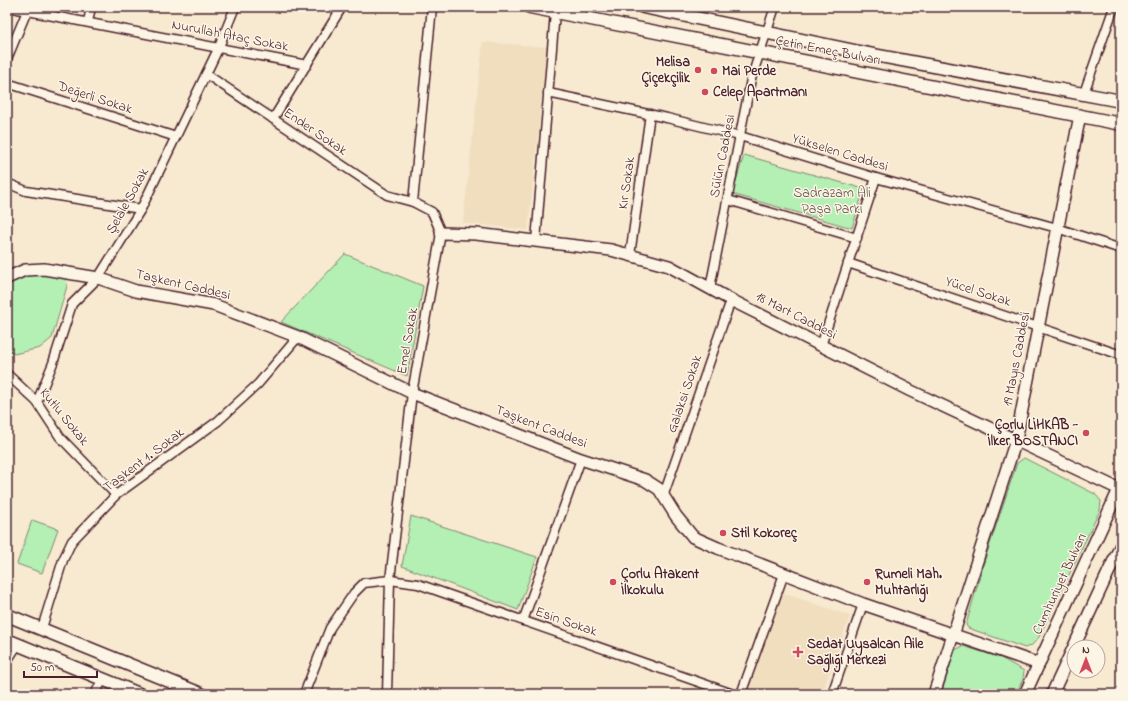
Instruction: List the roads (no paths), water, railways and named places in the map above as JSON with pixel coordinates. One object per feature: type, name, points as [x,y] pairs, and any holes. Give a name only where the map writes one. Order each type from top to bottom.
[{"type":"main road","name":"Çetin Emeç Bulvarı","points":[[530,7],[1121,124]]},
{"type":"main road","name":"Çetin Emeç Bulvarı","points":[[643,7],[874,55],[1121,101]]},
{"type":"main road","points":[[7,614],[201,694]]},
{"type":"main road","points":[[12,642],[139,694]]},
{"type":"street","name":"Nurullah Ataç Sokak","points":[[7,7],[307,65]]},
{"type":"street","points":[[88,22],[91,7]]},
{"type":"street","name":"Şelale Sokak","points":[[37,402],[53,363],[72,304],[98,278],[141,209],[219,47],[235,7]]},
{"type":"street","points":[[273,119],[342,7]]},
{"type":"street","points":[[432,7],[413,202],[432,212],[441,233]]},
{"type":"street","name":"Sülün Caddesi","points":[[710,288],[751,78],[775,7]]},
{"type":"street","points":[[1084,93],[1114,7]]},
{"type":"street","points":[[7,59],[27,11]]},
{"type":"street","points":[[536,241],[555,12]]},
{"type":"street","name":"Ender Sokak","points":[[206,74],[387,195],[413,202]]},
{"type":"street","name":"Değerli Sokak","points":[[7,82],[176,137]]},
{"type":"street","name":"Yükselen Caddesi","points":[[548,93],[650,114],[740,136],[876,178],[1057,228],[1121,249]]},
{"type":"street","name":"Kır Sokak","points":[[630,255],[650,114]]},
{"type":"street","name":"19 Mayıs Caddesi","points":[[934,694],[1016,440],[1080,115]]},
{"type":"street","points":[[821,346],[876,178]]},
{"type":"street","points":[[7,183],[26,191],[141,209]]},
{"type":"street","points":[[728,200],[856,238]]},
{"type":"street","name":"18 Mart Caddesi","points":[[441,233],[476,234],[611,250],[669,266],[730,300],[911,391],[1120,487]]},
{"type":"street","name":"Emel Sokak","points":[[387,694],[390,580],[412,392],[441,233]]},
{"type":"street","name":"Yücel Sokak","points":[[848,263],[1039,326],[1121,355]]},
{"type":"street","name":"Taşkent Caddesi","points":[[7,278],[25,270],[44,269],[98,278],[136,291],[214,305],[298,337],[412,392],[581,459],[646,480],[659,489],[676,516],[693,537],[863,604],[1040,664]]},
{"type":"street","name":"Galaksi Sokak","points":[[663,497],[730,300]]},
{"type":"street","name":"Taşkent 1. Sokak","points":[[42,628],[63,560],[72,541],[116,495],[218,421],[258,384],[298,337]]},
{"type":"street","name":"Kutlu Sokak","points":[[7,374],[37,402],[60,437],[116,495]]},
{"type":"street","points":[[523,621],[581,459]]},
{"type":"street","name":"Cumhuriyet Bulvarı","points":[[1025,694],[1120,487]]},
{"type":"street","points":[[1052,694],[1121,545]]},
{"type":"street","points":[[741,694],[784,574]]},
{"type":"street","name":"Esin Sokak","points":[[304,694],[330,628],[354,593],[364,583],[390,580],[418,584],[733,694]]},
{"type":"street","points":[[832,694],[863,604]]},
{"type":"street","points":[[7,662],[12,642]]},
{"type":"street","points":[[95,694],[103,679]]},
{"type":"place","name":"Melisa Çiçekçilik","points":[[698,70]]},
{"type":"place","name":"Mai Perde","points":[[714,71]]},
{"type":"place","name":"Celep Apartmanı","points":[[705,92]]},
{"type":"place","name":"Çorlu LİHKAB - İlker BOSTANCI","points":[[1086,433]]},
{"type":"place","name":"Stil Kokoreç","points":[[723,533]]},
{"type":"place","name":"Çorlu Atakent İlkokulu","points":[[613,582]]},
{"type":"place","name":"Rumeli Mah. Muhtarlığı","points":[[867,582]]},
{"type":"place","name":"Sedat Uysalcan Aile Sağlığı Merkezi","points":[[798,652]]},
{"type":"park label","name":"Sadrazam Ali Paşa Parkı","points":[[832,202]]}]
